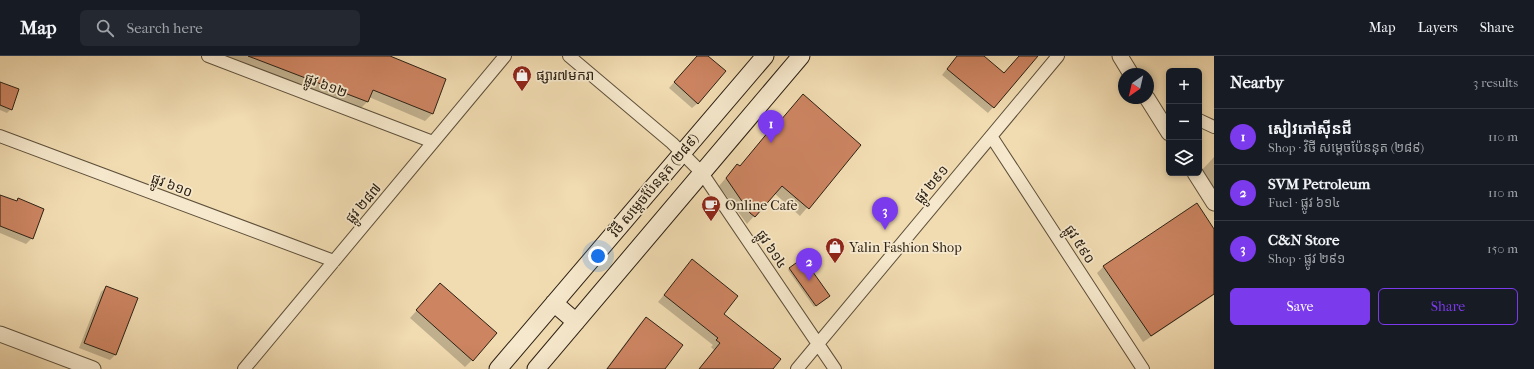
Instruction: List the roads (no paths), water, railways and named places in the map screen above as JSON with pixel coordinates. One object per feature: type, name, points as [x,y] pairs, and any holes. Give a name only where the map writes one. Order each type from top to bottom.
[{"type":"main road","name":"វិថី សម្តេចប៉ែននុត (២៨៩)","points":[[498,369],[765,56]]},
{"type":"main road","name":"វិថី សម្តេចប៉ែននុត (២៨៩)","points":[[536,369],[801,56]]},
{"type":"main road","points":[[554,303],[576,322]]},
{"type":"street","name":"ផ្លូវ ៦១២","points":[[208,56],[433,142]]},
{"type":"street","name":"ផ្លូវ ២៨៧","points":[[244,369],[505,56]]},
{"type":"street","name":"ផ្លូវ ៦១៤","points":[[569,56],[682,152],[702,173],[836,369]]},
{"type":"street","name":"ផ្លូវ ២៩១","points":[[797,369],[1058,56]]},
{"type":"street","points":[[1120,56],[1127,68]]},
{"type":"street","points":[[1152,104],[1166,123]]},
{"type":"street","points":[[1202,121],[1214,127]]},
{"type":"street","name":"ផ្លូវ ៦១០","points":[[0,136],[334,261]]},
{"type":"street","name":"ផ្លូវ ៥៩០","points":[[991,136],[1143,369]]},
{"type":"street","points":[[1197,176],[1214,203]]},
{"type":"street","points":[[0,334],[93,369]]},
{"type":"place","name":"ផ្សារ៧មករា","points":[[522,92]]},
{"type":"place","name":"សៀវភៅស៊ីនជី","points":[[771,143]]},
{"type":"place","name":"Online Cafe","points":[[711,222]]},
{"type":"place","name":"C&N Store","points":[[885,230]]},
{"type":"place","name":"Yalin Fashion Shop","points":[[835,264]]},
{"type":"place","name":"SVM Petroleum","points":[[809,281]]}]
